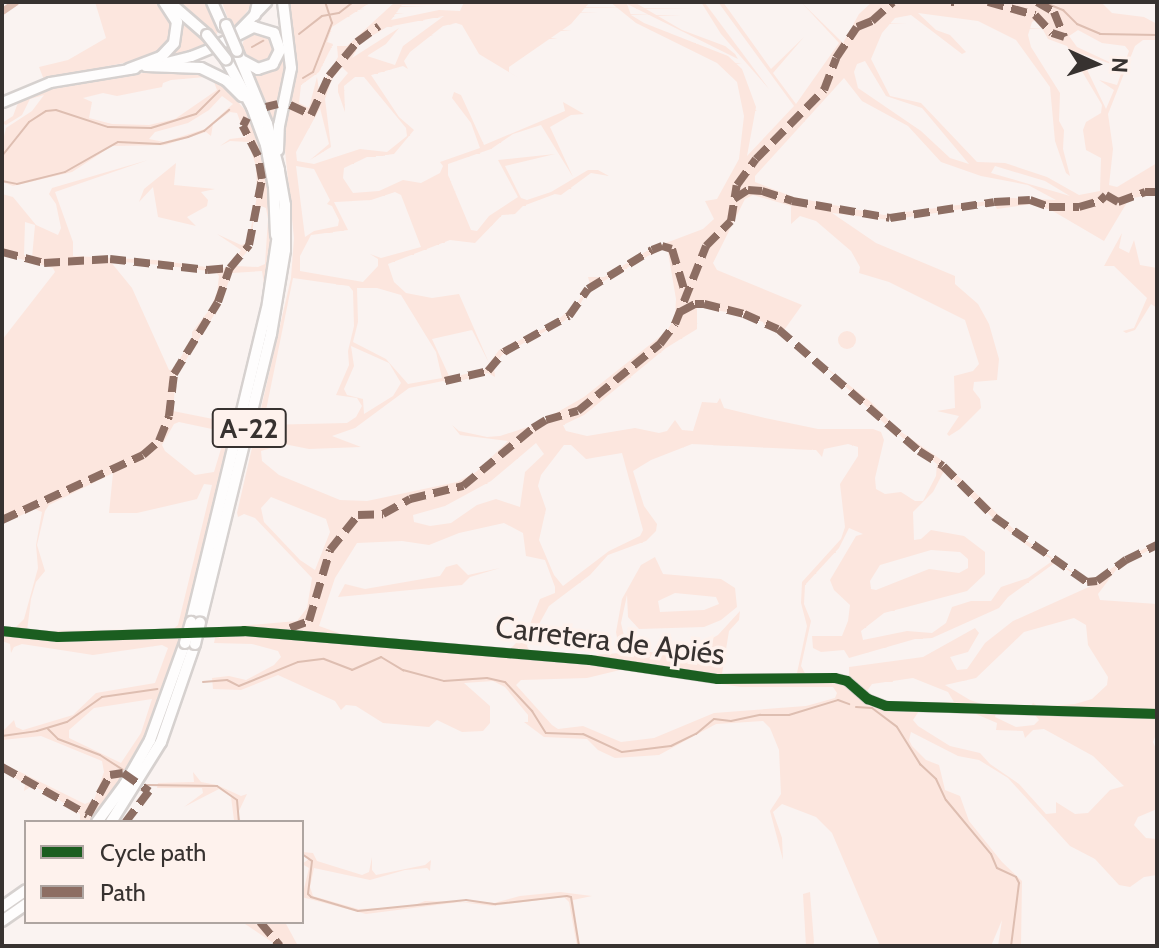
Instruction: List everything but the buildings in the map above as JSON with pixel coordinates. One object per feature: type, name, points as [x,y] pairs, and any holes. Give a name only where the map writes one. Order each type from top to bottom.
[{"type":"highway","points":[[2,102],[50,82],[191,56],[222,43],[257,27],[269,29],[278,38],[279,53],[270,66],[255,68],[234,55],[207,35],[166,2]]},
{"type":"highway","points":[[129,69],[161,57],[174,43],[176,19],[166,2]]},
{"type":"highway","points":[[215,2],[270,161],[276,209],[267,309]]},
{"type":"highway","points":[[255,15],[258,2]]},
{"type":"highway","points":[[222,43],[266,2]]},
{"type":"highway","points":[[277,172],[278,135],[291,57],[280,2]]},
{"type":"highway","points":[[234,55],[263,125],[277,172]]},
{"type":"highway","points":[[146,66],[186,66],[215,73],[241,95],[258,122]]},
{"type":"highway","name":"A-22","points":[[195,622],[277,310],[286,231],[277,172]]},
{"type":"highway","name":"A-22","points":[[112,820],[161,742],[190,644],[267,309],[278,243],[277,172]]},
{"type":"highway","name":"A-22","points":[[98,820],[125,784],[150,740],[190,644]]},
{"type":"highway","points":[[2,907],[24,891]]},
{"type":"highway","points":[[2,921],[24,905]]},
{"type":"street","name":"Carretera de Apiés","points":[[2,631],[58,637],[244,631],[590,660],[717,679],[835,678],[852,685],[876,703],[897,706],[1157,714]]},
{"type":"shaded area","points":[[95,2],[157,2],[172,22],[171,38],[161,52],[142,59],[44,80],[39,67],[68,60],[106,38]]},
{"type":"shaded area","points":[[174,2],[208,2],[219,29],[214,40]]},
{"type":"shaded area","points":[[222,2],[254,2],[236,26],[229,22]]},
{"type":"shaded area","points":[[286,2],[371,2],[332,27],[327,42],[333,44],[319,72],[301,85],[299,103],[309,108],[317,77],[319,90],[338,57],[337,46],[347,46],[395,2],[404,2],[391,20],[439,10],[460,11],[464,2],[590,2],[571,24],[509,67],[509,72],[522,80],[479,54],[462,25],[456,23],[443,26],[410,52],[404,61],[408,69],[403,66],[371,75],[399,117],[414,130],[394,154],[367,157],[344,168],[343,178],[353,193],[379,191],[403,180],[421,183],[440,173],[443,166],[440,162],[480,148],[471,123],[452,98],[454,92],[461,95],[484,145],[565,111],[563,102],[584,114],[571,115],[550,127],[573,177],[541,125],[513,134],[491,149],[448,164],[448,175],[471,230],[477,231],[489,216],[518,197],[498,160],[555,154],[505,166],[521,198],[527,200],[551,192],[588,170],[598,170],[609,176],[591,173],[561,195],[555,194],[523,206],[515,214],[502,215],[475,243],[450,240],[388,264],[394,282],[406,293],[432,298],[459,294],[489,363],[472,330],[432,339],[450,378],[485,369],[499,350],[553,324],[577,303],[590,284],[588,277],[604,277],[650,249],[703,229],[714,219],[705,201],[717,199],[739,159],[744,116],[737,82],[717,63],[636,23],[610,2],[634,2],[682,30],[725,46],[735,54],[738,59],[627,4],[631,15],[644,23],[728,56],[742,69],[756,107],[747,156],[794,106],[718,2],[723,2],[771,69],[804,37],[773,73],[796,104],[839,43],[801,2],[843,43],[859,14],[872,2],[1101,2],[1112,13],[1144,17],[1157,24],[1157,40],[1143,40],[1135,46],[1108,114],[1113,149],[1109,185],[1117,187],[1157,163],[1157,193],[1129,199],[1104,241],[1051,210],[1031,204],[997,209],[994,204],[890,220],[832,213],[876,243],[955,276],[955,284],[978,304],[989,324],[999,359],[997,380],[974,382],[973,390],[980,399],[981,408],[960,429],[949,436],[947,434],[959,416],[937,411],[955,408],[954,376],[973,371],[979,364],[965,320],[889,282],[859,273],[860,267],[851,251],[816,221],[800,216],[791,224],[791,206],[753,195],[745,199],[713,263],[717,270],[802,305],[782,333],[771,327],[766,329],[763,322],[744,315],[697,307],[697,329],[666,348],[584,415],[563,425],[566,431],[587,436],[635,428],[659,433],[667,431],[675,420],[682,430],[693,431],[702,402],[717,403],[720,398],[724,408],[818,429],[873,429],[881,432],[884,440],[875,478],[876,489],[885,494],[901,492],[915,501],[923,501],[936,476],[937,464],[886,425],[823,365],[871,402],[897,429],[940,459],[1024,539],[1087,581],[1094,581],[1126,558],[1157,542],[1157,546],[1119,566],[1098,594],[1100,600],[1157,604],[1157,732],[1153,742],[1157,751],[1157,809],[1138,817],[1134,825],[1146,838],[1157,839],[1157,875],[1144,877],[1130,887],[1119,885],[1095,859],[1070,846],[1008,778],[979,760],[958,756],[911,732],[909,740],[912,746],[926,760],[939,765],[945,790],[960,796],[969,821],[1002,862],[1022,881],[1021,946],[998,946],[1002,920],[991,946],[880,946],[832,833],[816,817],[782,804],[773,812],[782,838],[783,860],[770,811],[781,794],[779,750],[770,728],[763,721],[716,724],[659,755],[615,758],[598,750],[587,739],[544,737],[524,722],[528,722],[528,715],[505,687],[493,681],[464,683],[490,706],[490,723],[483,731],[462,732],[437,720],[429,727],[383,723],[356,706],[346,705],[341,710],[335,701],[278,675],[241,690],[213,689],[212,678],[229,676],[246,680],[274,665],[281,657],[278,651],[252,644],[214,643],[217,628],[297,621],[307,608],[312,578],[255,518],[244,514],[238,517],[237,513],[291,278],[294,238],[283,131],[294,76]],"holes":[[[918,13],[978,21],[1016,40],[1050,87],[1055,141],[1066,173],[1070,176],[1063,149],[1064,130],[1059,121],[1060,93],[1031,47],[1028,35],[1032,22],[1037,19],[1048,39],[1067,46],[1102,105],[1101,113],[1086,122],[1083,130],[1086,150],[1101,158],[1100,191],[1079,195],[1047,177],[1005,163],[977,162],[921,103],[890,96],[871,59],[882,33],[895,18],[911,15],[962,54],[966,52],[950,35],[936,30]],[[444,16],[403,46],[395,65],[367,56],[386,44],[399,28],[352,58],[360,43],[387,27]],[[1078,30],[1102,43],[1125,46],[1129,51],[1117,85],[1099,80],[1114,90],[1106,109],[1079,53],[1120,67],[1077,47],[1069,36]],[[865,61],[886,96],[922,108],[969,164],[950,158],[921,131],[858,88],[854,72],[857,64]],[[342,67],[348,73],[338,85],[338,92],[345,112],[344,86],[355,77],[364,77],[406,128],[407,136],[387,152],[360,149],[314,164],[297,161],[296,152],[320,108],[329,144],[310,160],[331,147],[325,99],[332,79]],[[844,78],[862,101],[908,126],[941,162],[981,176],[1028,185],[1056,200],[1010,198],[884,215],[793,197],[755,182],[755,176]],[[296,166],[314,169],[330,200],[327,204],[332,206],[339,220],[338,226],[314,231],[305,237]],[[995,166],[1045,181],[1070,196],[991,173]],[[395,192],[401,195],[421,247],[381,258],[370,254],[378,259],[378,266],[363,282],[300,271],[300,256],[311,235],[348,230],[334,202],[371,200]],[[662,248],[668,252],[676,299],[675,317],[667,331],[584,397],[537,424],[487,437],[459,431],[452,425],[460,435],[508,441],[476,472],[457,482],[367,501],[340,500],[279,475],[262,461],[261,451],[284,444],[309,449],[361,447],[332,436],[355,428],[409,388],[443,381],[449,384],[488,373],[495,377],[494,367],[502,355],[576,312],[588,290]],[[293,278],[349,286],[353,291],[354,326],[348,351],[349,365],[336,395],[357,398],[362,406],[356,417],[347,423],[263,425]],[[357,288],[377,288],[401,295],[436,352],[442,378],[408,384],[386,359],[353,342],[358,322]],[[351,346],[389,363],[401,383],[393,396],[364,414],[363,399],[347,395],[344,389],[354,366]],[[536,443],[544,454],[525,472],[520,507],[496,499],[477,505],[451,523],[430,526],[414,522],[413,515],[445,506],[491,481]],[[692,444],[816,450],[822,457],[824,449],[848,444],[858,447],[858,456],[840,484],[845,527],[841,539],[802,582],[801,603],[807,626],[797,673],[789,676],[722,674],[729,631],[739,620],[740,611],[718,635],[682,655],[640,651],[626,645],[621,623],[627,595],[628,617],[639,629],[704,627],[721,620],[737,607],[735,588],[721,579],[663,574],[655,557],[641,565],[622,599],[616,632],[620,653],[580,656],[529,650],[527,646],[549,606],[590,575],[608,555],[646,541],[656,531],[657,524],[644,506],[633,471],[651,460]],[[564,445],[571,445],[586,459],[622,453],[643,530],[640,536],[609,551],[563,586],[554,575],[539,540],[546,509],[538,486],[541,475]],[[944,471],[997,522],[1033,550],[1050,558],[1051,562],[1028,578],[1001,587],[991,601],[971,601],[952,607],[946,623],[932,633],[907,631],[863,640],[861,631],[884,613],[967,591],[985,574],[985,552],[964,536],[931,530],[921,539],[914,540],[913,512],[933,492]],[[271,497],[326,519],[330,532],[315,570],[300,560],[264,522],[261,508]],[[504,523],[523,533],[526,556],[545,560],[555,593],[540,599],[527,632],[511,648],[350,637],[319,626],[335,578],[357,543],[402,541],[429,545],[459,533]],[[849,528],[863,534],[856,536],[830,580],[834,590],[850,605],[848,621],[842,636],[812,636],[813,648],[821,652],[844,650],[849,658],[915,639],[932,638],[999,608],[1008,597],[1056,562],[1091,586],[1013,621],[985,643],[967,669],[957,670],[950,657],[968,652],[979,633],[975,628],[923,657],[849,667],[849,677],[806,675],[801,666],[811,621],[804,604],[805,585],[839,548]],[[931,550],[960,552],[968,559],[968,568],[959,573],[929,569],[876,590],[871,589],[870,581],[880,565]],[[675,593],[716,597],[719,604],[704,610],[660,612],[658,601]],[[1074,618],[1086,625],[1088,645],[1108,677],[1107,685],[1092,699],[1075,704],[1039,707],[1033,703],[1030,708],[988,706],[970,700],[945,685],[976,678],[1024,632]],[[624,669],[741,687],[833,687],[837,693],[835,698],[806,706],[714,713],[654,738],[621,742],[583,726],[558,729],[516,685],[521,680],[587,678]],[[913,678],[948,692],[954,702],[882,702],[867,691],[872,684]],[[919,711],[976,714],[997,723],[996,730],[1023,731],[1025,738],[1033,730],[1044,729],[1093,756],[1124,786],[1110,790],[1088,813],[1075,814],[1056,802],[1056,813],[1046,814],[1019,784],[980,753],[950,746],[913,720]],[[996,713],[1035,715],[1039,720],[1034,725],[1016,727],[995,717]]]},
{"type":"shaded area","points":[[701,2],[705,3],[769,89],[721,34]]},
{"type":"shaded area","points":[[178,13],[210,45],[164,59],[180,37]]},
{"type":"shaded area","points":[[258,32],[270,36],[274,48],[270,60],[258,64],[246,60],[242,48],[246,36]]},
{"type":"shaded area","points":[[284,57],[285,72],[276,135],[249,71],[266,72]]},
{"type":"shaded area","points":[[164,70],[203,73],[219,80],[245,110],[258,137],[267,173],[271,231],[264,284],[262,271],[232,273],[219,307],[176,376],[173,411],[233,423],[185,629],[153,720],[92,820],[80,820],[80,814],[49,793],[32,786],[24,791],[25,784],[2,770],[2,763],[85,804],[94,800],[104,772],[102,761],[41,736],[2,740],[2,732],[14,720],[16,727],[23,730],[73,715],[96,693],[155,683],[168,648],[162,645],[93,655],[22,644],[14,647],[11,653],[10,644],[2,641],[2,626],[15,628],[24,619],[38,568],[36,545],[42,512],[35,509],[2,524],[2,340],[55,272],[53,268],[2,254],[2,194],[13,197],[36,225],[58,235],[61,228],[56,204],[49,194],[52,188],[148,160],[55,192],[73,242],[73,256],[155,260],[221,269],[229,266],[241,250],[217,234],[241,245],[248,243],[257,196],[256,166],[248,142],[230,141],[220,146],[230,139],[246,137],[237,113],[230,112],[213,124],[211,136],[206,132],[165,145],[112,146],[72,172],[13,186],[2,182],[2,144],[6,128],[32,111],[44,95],[30,99],[22,115],[6,125],[2,123],[13,116],[19,100],[47,87]],"holes":[[[205,77],[214,82],[217,90],[175,119],[149,125],[112,124],[89,118],[92,102],[83,98],[103,93],[117,96],[162,87],[163,83]],[[222,96],[233,104],[205,129],[164,142],[149,139],[155,132],[188,123],[209,110]],[[261,206],[266,208],[265,264],[258,267],[235,266],[250,248],[254,219]],[[25,222],[35,225],[32,258],[24,255]],[[110,261],[216,272],[219,276],[217,293],[210,309],[192,332],[192,338],[174,369],[169,370],[132,288]],[[179,422],[226,432],[214,472],[195,475],[165,451],[162,445],[174,424]],[[113,473],[109,513],[137,513],[197,499],[204,484],[212,485],[178,625],[173,629],[27,631],[36,582],[45,571],[37,545],[49,505]],[[152,699],[141,733],[121,763],[69,738],[69,730],[94,708]]]},
{"type":"shaded area","points":[[176,163],[174,185],[215,189],[201,192],[208,200],[207,206],[187,217],[196,226],[158,217],[153,187],[139,202],[144,189]]},
{"type":"shaded area","points":[[1122,233],[1119,248],[1129,253],[1134,240],[1140,265],[1157,268],[1157,308],[1151,304],[1135,330],[1126,333],[1123,331],[1134,328],[1147,298],[1114,266],[1104,266]]},
{"type":"shaded area","points":[[847,331],[856,340],[847,349],[838,340]]},
{"type":"shaded area","points":[[457,564],[468,575],[500,568],[470,577],[462,585],[338,597],[345,584],[365,589],[440,576],[446,567]]},
{"type":"shaded area","points":[[193,772],[201,782],[217,785],[241,796],[247,794],[238,813],[240,820],[234,820],[231,797],[219,789],[184,807],[203,793],[202,788],[157,788],[158,783],[194,782]]},
{"type":"shaded area","points":[[304,852],[313,853],[317,861],[362,875],[369,872],[372,857],[372,870],[376,875],[425,865],[431,860],[430,871],[427,868],[405,870],[370,880],[314,868],[310,887],[313,896],[358,909],[409,907],[425,901],[460,902],[366,914],[304,898],[309,868],[304,863],[309,859]]},
{"type":"shaded area","points":[[560,892],[592,896],[573,900],[580,946],[577,946],[569,902],[564,897],[493,906],[460,902],[494,903],[520,896]]},
{"type":"shaded area","points":[[810,892],[814,942],[813,946],[806,946],[803,894]]},
{"type":"shaded area","points":[[245,924],[286,924],[298,946],[278,946]]},
{"type":"waterway","points":[[2,11],[15,2]]},
{"type":"waterway","points":[[303,78],[313,72],[332,23],[325,2]]},
{"type":"waterway","points":[[299,34],[322,16],[339,13],[353,2]]},
{"type":"waterway","points":[[1043,2],[1063,10],[1077,24],[1100,34],[1157,35]]},
{"type":"waterway","points":[[252,47],[263,41]]},
{"type":"waterway","points":[[2,156],[29,122],[46,111],[56,110],[108,127],[151,128],[196,114],[219,91]]},
{"type":"waterway","points":[[2,181],[17,184],[65,172],[118,142],[160,144],[188,137],[204,131],[229,110]]},
{"type":"waterway","points":[[203,682],[227,680],[239,686],[298,662],[324,659],[352,670],[381,657],[403,670],[444,681],[487,678],[505,682],[532,711],[546,733],[583,734],[622,752],[671,746],[696,734],[714,719],[731,721],[760,715],[789,715],[838,700],[849,704]]},
{"type":"waterway","points":[[2,736],[37,731],[67,722],[102,697],[157,689]]},
{"type":"waterway","points":[[856,707],[872,708],[897,727],[920,764],[936,779],[946,800],[991,854],[997,868],[1016,877],[1019,883],[1011,946]]},
{"type":"waterway","points":[[48,729],[58,739],[100,755],[123,770]]},
{"type":"waterway","points":[[147,785],[217,786],[237,800],[239,820]]},
{"type":"waterway","points":[[304,855],[312,861],[308,894],[358,911],[466,900],[496,904],[571,897],[579,946]]},
{"type":"marked path","points":[[290,628],[309,621],[330,550],[358,515],[383,514],[410,499],[463,486],[533,428],[546,420],[578,411],[660,344],[675,324],[706,246],[731,221],[737,185],[756,159],[824,90],[836,58],[857,27],[872,21],[893,2]]},
{"type":"marked path","points":[[988,2],[1035,15],[1052,33],[1064,37]]},
{"type":"marked path","points":[[1037,2],[1054,12],[1064,37]]},
{"type":"marked path","points":[[290,105],[311,115],[329,76],[357,42],[379,26]]},
{"type":"marked path","points":[[266,107],[278,104]]},
{"type":"marked path","points":[[2,520],[143,455],[159,441],[169,416],[174,374],[218,302],[230,268],[249,245],[262,179],[258,156],[243,126],[247,118]]},
{"type":"marked path","points":[[734,199],[748,190],[762,191],[792,201],[890,218],[994,202],[1030,200],[1049,207],[1079,207],[1100,201],[1106,195],[1118,202],[1145,192],[1157,192]]},
{"type":"marked path","points":[[445,381],[488,371],[504,352],[569,316],[588,289],[662,246],[672,249],[684,289]]},
{"type":"marked path","points":[[2,252],[44,263],[110,259],[207,270],[230,268]]},
{"type":"marked path","points":[[680,312],[695,304],[704,304],[744,314],[778,329],[919,451],[943,466],[994,517],[1087,582],[1097,581],[1126,560],[1157,545]]},
{"type":"marked path","points":[[2,767],[88,815],[110,775],[123,773],[149,791],[127,820]]},
{"type":"marked path","points":[[262,924],[280,946]]},
{"type":"cycle path","points":[[2,631],[58,637],[244,631],[590,660],[717,679],[835,678],[847,681],[868,699],[886,706],[1157,714]]}]
